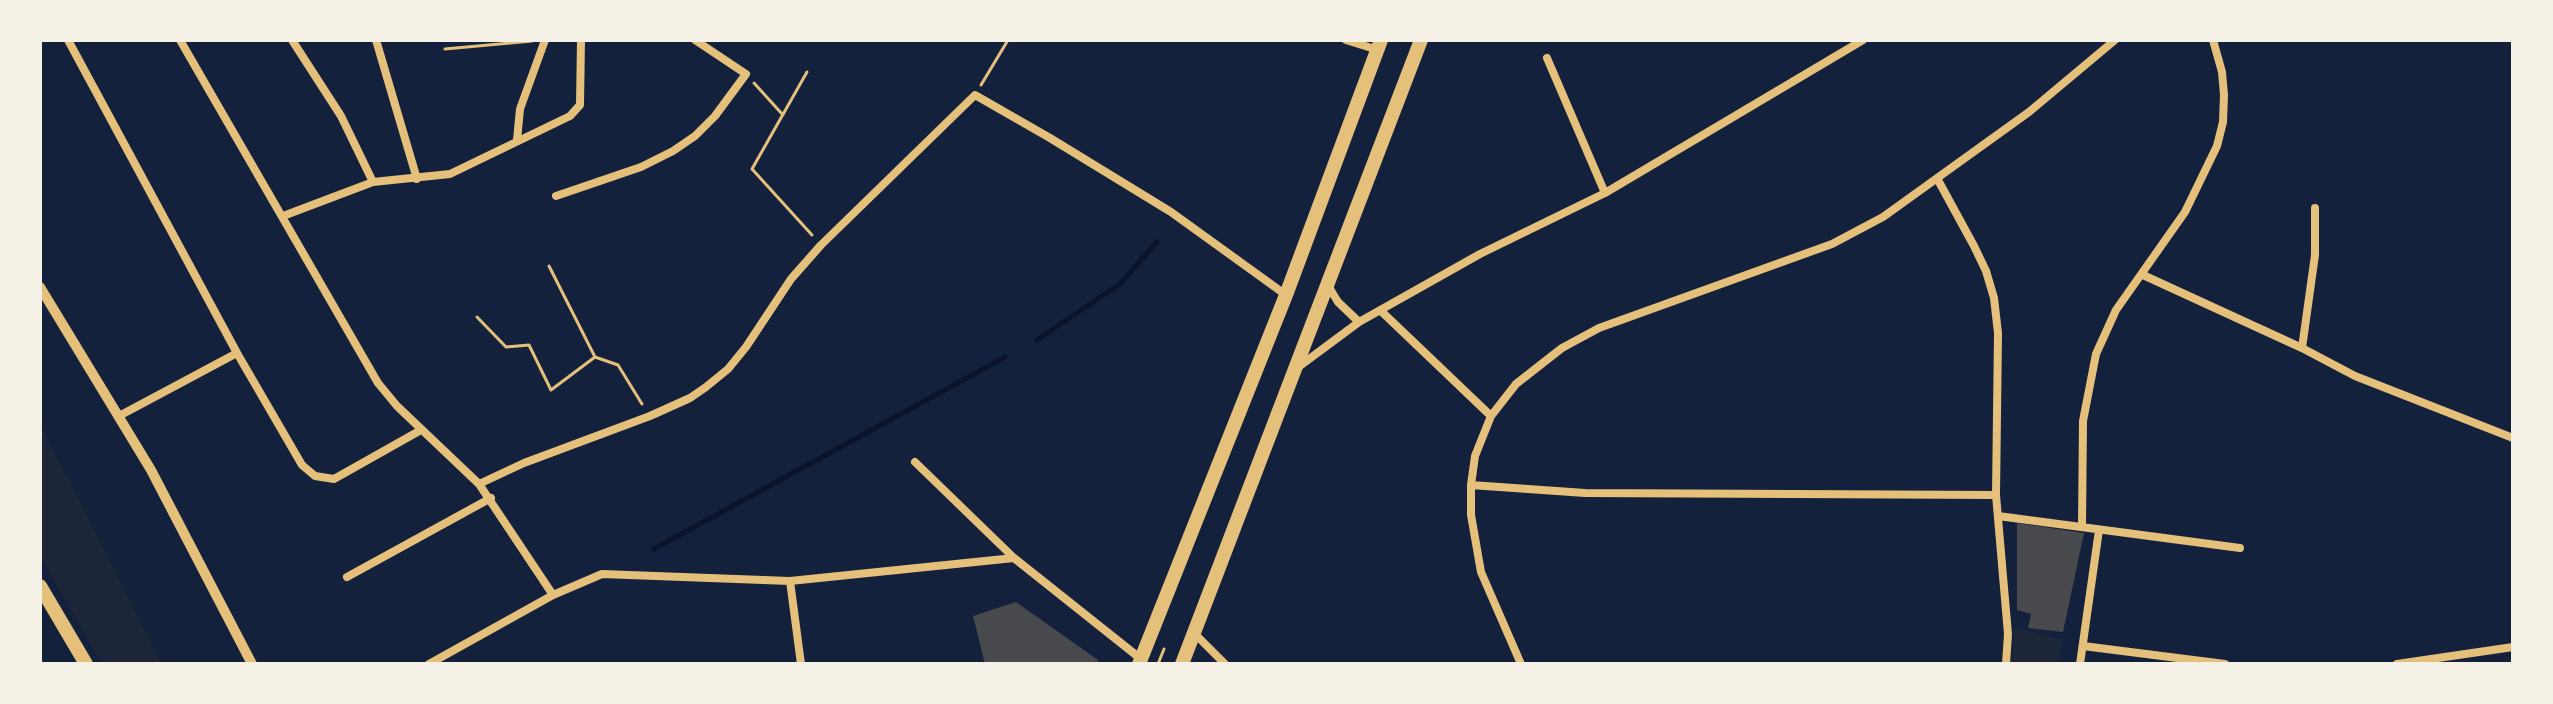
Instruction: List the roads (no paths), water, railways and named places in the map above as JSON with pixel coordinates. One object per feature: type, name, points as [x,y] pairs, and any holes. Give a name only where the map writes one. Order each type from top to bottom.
[{"type":"main road","points":[[1182,664],[1421,40]]},
{"type":"main road","points":[[1140,661],[1286,295],[1380,45]]},
{"type":"main road","points":[[40,586],[86,664]]},
{"type":"street","points":[[68,40],[237,353],[302,465],[315,476],[334,479],[421,430]]},
{"type":"street","points":[[180,40],[378,383],[397,406],[491,498],[553,595]]},
{"type":"street","points":[[292,40],[341,116],[373,182]]},
{"type":"street","points":[[376,40],[417,179]]},
{"type":"street","points":[[517,140],[520,109],[545,40]]},
{"type":"street","points":[[283,216],[373,182],[436,177],[464,168],[570,116],[580,105],[581,40]]},
{"type":"street","points":[[556,196],[641,167],[673,151],[695,136],[715,116],[746,74],[710,53],[695,40]]},
{"type":"street","points":[[1346,40],[1380,45]]},
{"type":"street","points":[[1295,370],[1359,322],[1480,254],[1605,193],[1863,40]]},
{"type":"street","points":[[1521,664],[1481,572],[1471,515],[1475,456],[1491,416],[1516,384],[1537,366],[1599,328],[1832,244],[1883,217],[2029,112],[2115,40]]},
{"type":"street","points":[[2082,527],[2083,421],[2096,354],[2116,310],[2185,212],[2217,146],[2223,122],[2224,95],[2222,72],[2213,40]]},
{"type":"street","points":[[1547,58],[1605,193]]},
{"type":"street","points":[[479,484],[690,398],[728,369],[791,279],[821,245],[975,95],[1171,212],[1286,295]]},
{"type":"street","points":[[1938,180],[1986,271],[1994,298],[1998,348],[1996,495],[2008,634],[2006,664]]},
{"type":"street","points":[[2302,348],[2315,255],[2315,208]]},
{"type":"street","points":[[2143,275],[2302,348],[2355,376],[2513,438]]},
{"type":"street","points":[[1327,284],[1338,302],[1359,322]]},
{"type":"street","points":[[40,287],[119,416],[193,548],[252,664]]},
{"type":"street","points":[[1381,311],[1491,416]]},
{"type":"street","points":[[119,416],[237,353]]},
{"type":"street","points":[[915,462],[1014,558],[1140,661]]},
{"type":"street","points":[[1471,485],[1585,493],[1996,495]]},
{"type":"street","points":[[347,577],[491,498]]},
{"type":"street","points":[[1998,516],[2240,548]]},
{"type":"street","points":[[2080,664],[2099,530]]},
{"type":"street","points":[[429,664],[553,595],[602,574],[790,581],[1014,558]]},
{"type":"street","points":[[790,581],[801,664]]},
{"type":"street","points":[[1194,633],[1225,664]]},
{"type":"street","points":[[2083,646],[2225,664]]},
{"type":"street","points":[[2397,664],[2513,647]]},
{"type":"waterway","points":[[1037,340],[1120,284],[1157,242]]},
{"type":"waterway","points":[[654,549],[1005,357]]}]
